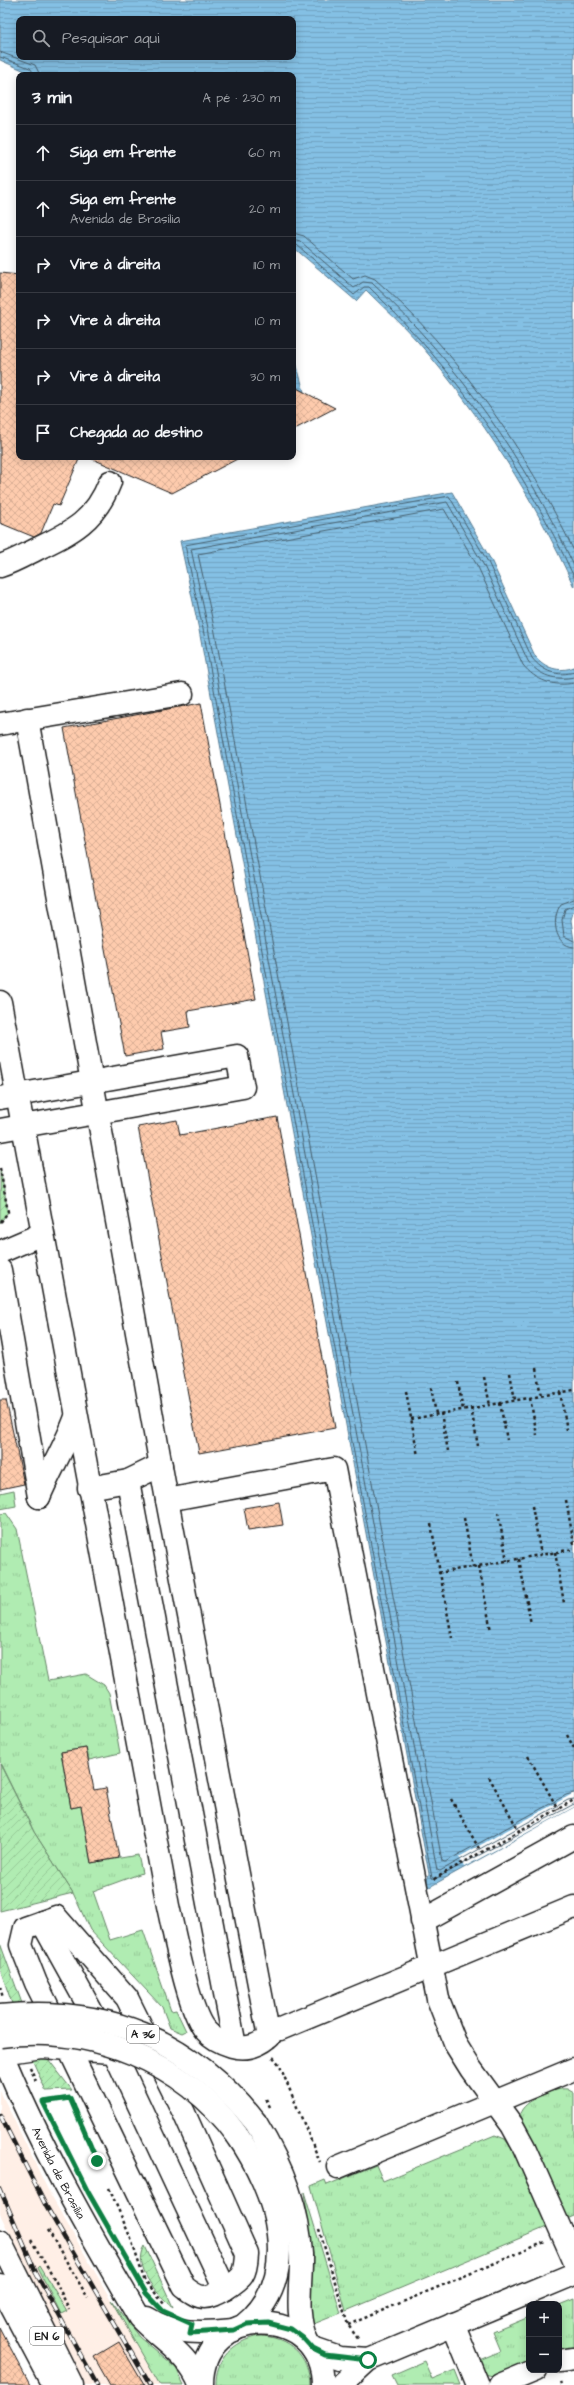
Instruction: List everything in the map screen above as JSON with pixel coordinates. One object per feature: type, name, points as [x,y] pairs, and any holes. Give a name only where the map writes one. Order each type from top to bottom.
[{"type":"main road","points":[[0,566],[70,533],[89,518],[103,501],[110,482]]},
{"type":"main road","points":[[0,724],[182,694]]},
{"type":"main road","points":[[0,1002],[8,1097],[22,1127],[168,1906],[184,1975],[200,2022],[205,2030],[221,2042],[235,2046],[248,2047],[269,2037],[167,1500],[27,719]]},
{"type":"main road","points":[[0,1130],[243,1087],[237,1056],[8,1097]]},
{"type":"main road","points":[[0,1252],[42,1234]]},
{"type":"main road","points":[[0,1270],[39,1498],[51,1469],[66,1444],[76,1416]]},
{"type":"main road","points":[[89,1488],[128,1481],[161,1465]]},
{"type":"main road","points":[[167,1500],[334,1469],[430,1967],[438,1999],[456,2045],[470,2069],[495,2102],[524,2147],[574,2260]]},
{"type":"main road","points":[[128,1481],[235,2046]]},
{"type":"main road","points":[[422,1921],[574,1837]]},
{"type":"main road","points":[[280,2030],[574,1907]]},
{"type":"main road","points":[[56,1917],[127,1998],[157,2054],[247,2254],[246,2271],[239,2280],[208,2298],[196,2296],[184,2287],[36,1983],[21,1945],[25,1928],[42,1922],[56,1917]]},
{"type":"main road","points":[[42,1922],[114,2052],[225,2289]]},
{"type":"main road","name":"A 36","points":[[0,2016],[44,2014],[82,2017],[115,2024],[144,2034],[180,2053],[213,2076],[240,2104],[256,2123],[282,2174],[297,2222],[301,2259],[300,2318],[310,2345]]},
{"type":"main road","name":"A 36","points":[[5,2047],[36,2034],[76,2037],[109,2044],[136,2054],[164,2068],[193,2088],[217,2110],[237,2136],[254,2164],[268,2197],[276,2226],[279,2256],[279,2269],[271,2293],[263,2307],[238,2328]]},
{"type":"main road","points":[[5,2047],[42,2047],[157,2054]]},
{"type":"main road","name":"Avenida de Brasília","points":[[5,2047],[41,2141],[125,2293],[146,2325],[191,2365],[201,2385]]},
{"type":"main road","points":[[338,2167],[574,2069]]},
{"type":"main road","name":"EN 6","points":[[0,2241],[72,2385]]},
{"type":"main road","points":[[341,2385],[368,2360],[574,2274]]},
{"type":"main road","name":"EN 6","points":[[0,2285],[53,2385]]},
{"type":"main road","name":"Avenida de Brasília","points":[[125,2293],[145,2316],[161,2326],[198,2333],[238,2328],[257,2323],[277,2324],[291,2329],[310,2345]]},
{"type":"main road","points":[[453,2324],[478,2385]]},
{"type":"main road","points":[[201,2385],[204,2368],[209,2354],[221,2339],[238,2328]]},
{"type":"main road","points":[[310,2345],[339,2358],[368,2360]]},
{"type":"main road","points":[[310,2345],[322,2367],[324,2385]]},
{"type":"main road","points":[[562,2361],[574,2359]]},
{"type":"main road","points":[[500,2385],[529,2373]]},
{"type":"path","points":[[0,1168],[8,1212],[0,1223]]},
{"type":"path","points":[[536,1368],[541,1396]]},
{"type":"path","points":[[510,1373],[515,1400]]},
{"type":"path","points":[[484,1377],[490,1405]]},
{"type":"path","points":[[458,1382],[463,1410]]},
{"type":"path","points":[[431,1387],[436,1414]]},
{"type":"path","points":[[411,1419],[574,1390]]},
{"type":"path","points":[[406,1391],[418,1456]]},
{"type":"path","points":[[560,1392],[566,1430]]},
{"type":"path","points":[[530,1398],[537,1435]]},
{"type":"path","points":[[500,1403],[507,1440]]},
{"type":"path","points":[[471,1408],[478,1446]]},
{"type":"path","points":[[441,1414],[448,1451]]},
{"type":"path","points":[[566,1500],[574,1544]]},
{"type":"path","points":[[532,1506],[541,1555]]},
{"type":"path","points":[[498,1512],[507,1561]]},
{"type":"path","points":[[464,1518],[473,1567]]},
{"type":"path","points":[[431,1524],[452,1638]]},
{"type":"path","points":[[438,1573],[574,1549]]},
{"type":"path","points":[[555,1552],[564,1603]]},
{"type":"path","points":[[519,1559],[531,1624]]},
{"type":"path","points":[[479,1566],[491,1631]]},
{"type":"path","points":[[567,1735],[574,1748]]},
{"type":"path","points":[[528,1756],[558,1809]]},
{"type":"path","points":[[490,1778],[519,1830]]},
{"type":"path","points":[[452,1799],[481,1852]]},
{"type":"path","points":[[433,1880],[574,1800]]},
{"type":"path","points":[[5,2047],[34,2083]]},
{"type":"path","points":[[40,2096],[45,2107]]},
{"type":"path","points":[[43,2102],[70,2098],[97,2161]]},
{"type":"path","points":[[109,2188],[131,2239],[144,2279],[155,2296],[167,2307]]},
{"type":"path","points":[[48,2230],[88,2298]]},
{"type":"path","points":[[348,2325],[563,2235]]},
{"type":"path","points":[[31,2240],[56,2282],[69,2309]]},
{"type":"shaded area","points":[[0,2091],[50,2194],[160,2385],[82,2385],[0,2214]]},
{"type":"green space","points":[[0,1168],[8,1212],[0,1223]]},
{"type":"green space","points":[[14,1490],[16,1506],[0,1509],[0,1493]]},
{"type":"green space","points":[[6,1513],[17,1529],[48,1681],[86,1674],[104,1685],[109,1693],[120,1753],[89,1760],[86,1748],[61,1752],[71,1808],[81,1806],[91,1863],[138,1855],[142,1873],[93,1891],[110,1940],[143,1930],[171,2011],[176,2010],[186,2031],[182,2033],[170,2028],[162,2007],[90,1930],[73,1893],[34,1832],[0,1763],[0,1514]]},
{"type":"green space","points":[[0,1764],[34,1832],[73,1893],[0,1911]]},
{"type":"green space","points":[[0,1943],[35,2039],[25,2041],[0,1969]]},
{"type":"green space","points":[[45,2055],[72,2090],[46,2091],[31,2057]]},
{"type":"green space","points":[[567,2089],[574,2093],[574,2216],[567,2219],[520,2114],[522,2109],[527,2104],[540,2096],[555,2090]]},
{"type":"green space","points":[[495,2135],[505,2139],[520,2161],[549,2226],[346,2311],[311,2186],[325,2180],[327,2185],[376,2165],[383,2181]]},
{"type":"green space","points":[[304,2192],[341,2313],[311,2325],[308,2311],[313,2254]]},
{"type":"green space","points":[[145,2246],[173,2307],[160,2295],[148,2280],[142,2263],[142,2254]]},
{"type":"green space","points":[[40,2266],[67,2311],[61,2314],[38,2268]]},
{"type":"green space","points":[[574,2299],[574,2350],[569,2347],[562,2350],[562,2304]]},
{"type":"green space","points":[[111,2300],[139,2337],[176,2368],[184,2385],[160,2385]]},
{"type":"green space","points":[[526,2318],[526,2365],[496,2377],[485,2374],[477,2361],[501,2351],[493,2332]]},
{"type":"green space","points":[[259,2336],[279,2339],[295,2349],[306,2365],[310,2385],[216,2385],[219,2367],[228,2353],[242,2342]]},
{"type":"green space","points":[[424,2361],[432,2379],[455,2370],[461,2385],[397,2385],[392,2375]]},
{"type":"water","points":[[0,0],[574,0],[574,587],[542,522],[505,459],[464,399],[418,342],[366,290],[356,301],[296,250],[296,72],[27,72],[0,60]]},
{"type":"water","points":[[296,362],[304,392],[296,388]]},
{"type":"water","points":[[452,492],[491,560],[535,656],[543,664],[553,668],[563,670],[574,667],[574,909],[571,920],[574,941],[574,1807],[424,1890],[429,1874],[199,630],[180,541]]},
{"type":"pier","points":[[574,1793],[574,1807],[464,1867],[459,1857]]},
{"type":"building","points":[[0,273],[16,275],[16,460],[79,460],[59,506],[53,504],[41,533],[34,537],[0,523]]},
{"type":"building","points":[[296,388],[335,408],[296,428]]},
{"type":"building","points":[[95,460],[235,460],[172,493]]},
{"type":"building","points":[[201,703],[256,999],[188,1011],[190,1027],[161,1032],[164,1049],[125,1056],[64,728]]},
{"type":"building","points":[[277,1117],[335,1428],[199,1453],[138,1127],[177,1120],[180,1135]]},
{"type":"building","points":[[0,1400],[6,1400],[24,1484],[0,1489]]},
{"type":"building","points":[[279,1502],[283,1525],[248,1530],[244,1508]]},
{"type":"building","points":[[86,1748],[94,1790],[106,1788],[119,1858],[91,1863],[81,1806],[71,1808],[61,1752]]},
{"type":"building","points":[[0,2328],[30,2385],[0,2385]]},
{"type":"building","points":[[119,2342],[144,2385],[110,2385],[94,2357]]},
{"type":"railway","points":[[0,2115],[46,2206],[150,2385]]},
{"type":"railway","points":[[0,2189],[36,2273],[97,2385]]},
{"type":"route","points":[[97,2161],[70,2098],[43,2102],[88,2192],[146,2293],[163,2311],[172,2317],[192,2324],[190,2333],[234,2330],[247,2324],[277,2324],[291,2329],[307,2341],[313,2349],[325,2355],[339,2358],[368,2360]]}]
